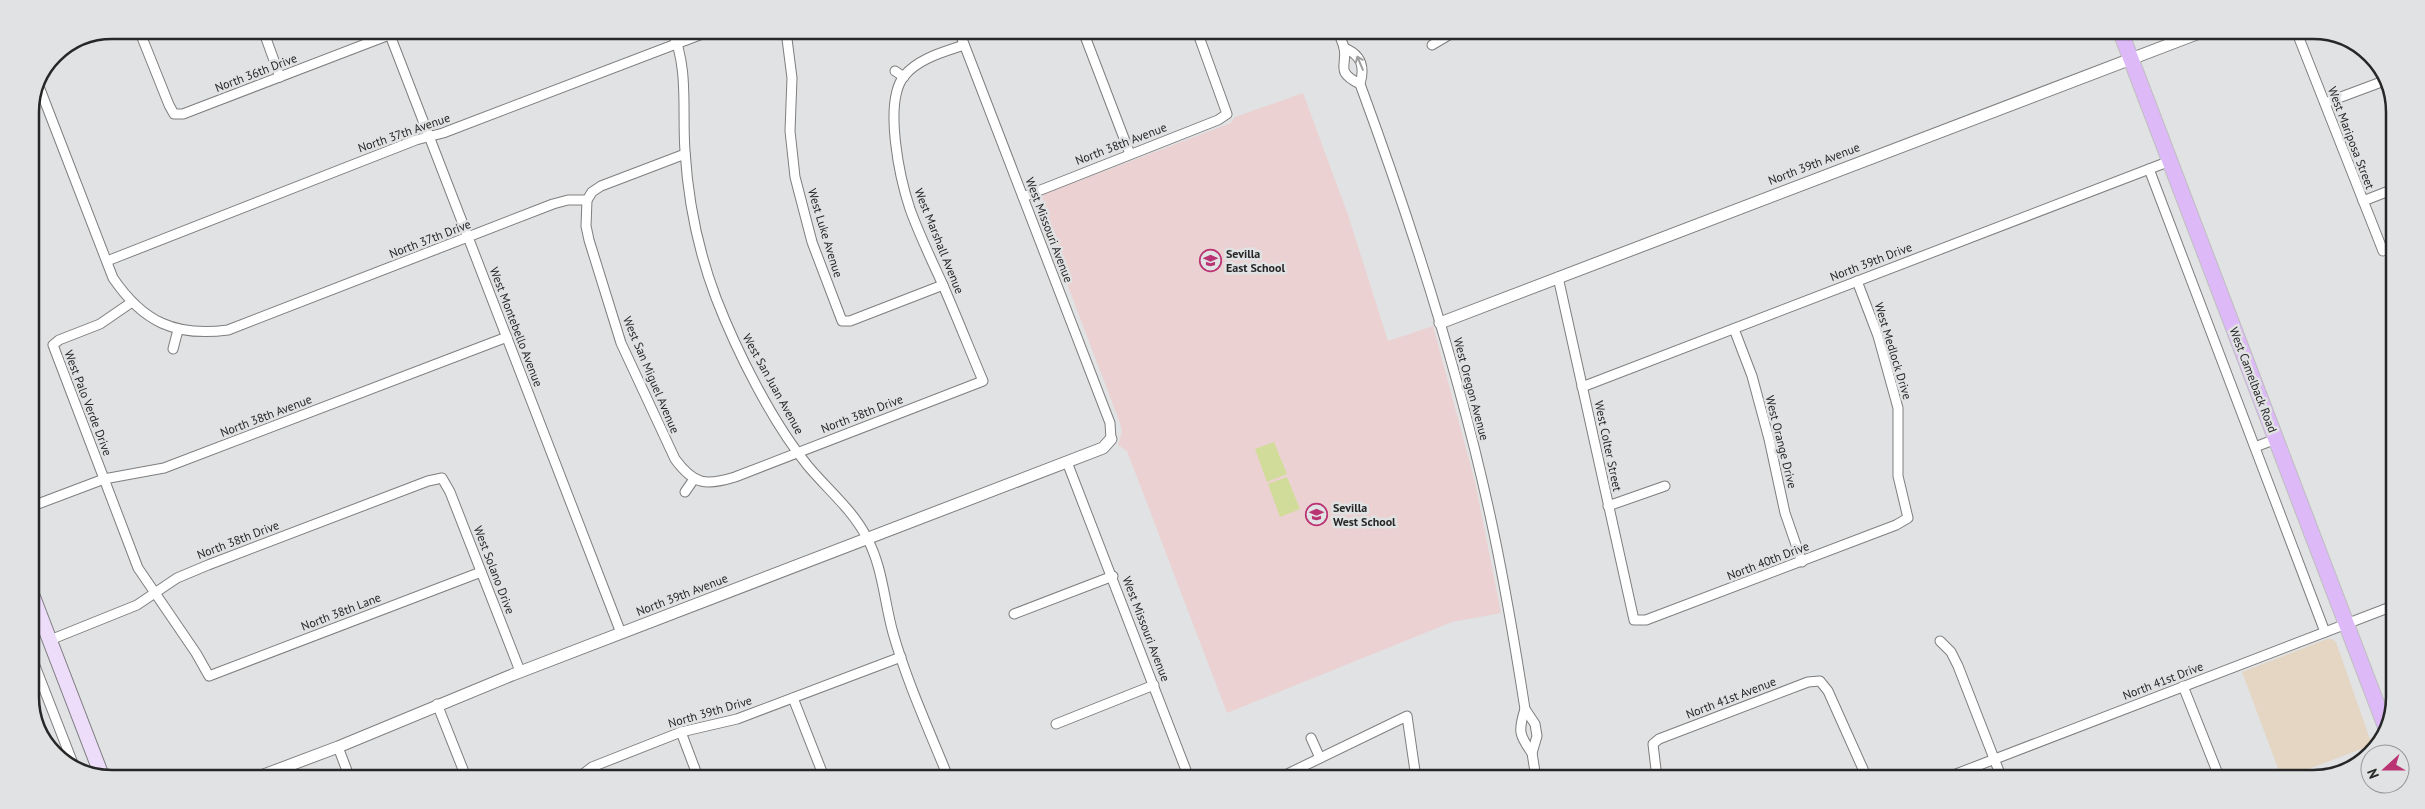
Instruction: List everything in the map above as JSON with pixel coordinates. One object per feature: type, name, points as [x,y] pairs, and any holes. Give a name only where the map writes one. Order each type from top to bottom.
[{"type":"main road","name":"West Camelback Road","points":[[2123,39],[2383,720]]},
{"type":"main road","points":[[39,612],[99,769]]},
{"type":"street","name":"North 36th Drive","points":[[143,39],[169,106],[174,114],[184,114],[374,39]]},
{"type":"street","points":[[266,39],[280,77]]},
{"type":"street","name":"West Montebello Avenue","points":[[391,39],[621,633]]},
{"type":"street","name":"West San Juan Avenue","points":[[676,39],[682,65],[685,154],[704,262],[716,298],[756,383],[798,452],[852,514],[868,539],[882,582],[890,624],[901,657],[945,770]]},
{"type":"street","name":"North 37th Avenue","points":[[107,261],[689,39]]},
{"type":"street","name":"West Luke Avenue","points":[[787,39],[792,78],[790,131],[795,177],[812,242],[842,321],[850,321],[942,285]]},
{"type":"street","name":"West Missouri Avenue","points":[[962,39],[1110,423],[1111,439]]},
{"type":"street","points":[[1086,39],[1130,154]]},
{"type":"street","name":"North 38th Avenue","points":[[1023,196],[1218,120],[1227,114],[1201,39]]},
{"type":"street","name":"West Oregon Avenue","points":[[1341,39],[1344,48],[1342,64],[1346,74],[1360,84]]},
{"type":"street","points":[[1432,45],[1442,39]]},
{"type":"street","name":"North 39th Avenue","points":[[1440,323],[2183,39]]},
{"type":"street","name":"West Mariposa Street","points":[[2299,39],[2383,251]]},
{"type":"street","points":[[895,71],[904,77],[927,59],[964,45]]},
{"type":"street","name":"West Oregon Avenue","points":[[1344,48],[1352,51],[1362,63],[1363,69],[1360,84],[1403,204],[1440,323],[1490,516],[1525,709],[1535,724],[1537,736],[1532,753],[1535,770]]},
{"type":"street","name":"West Marshall Avenue","points":[[904,77],[898,89],[895,106],[895,131],[902,178],[911,211],[983,381]]},
{"type":"street","points":[[2325,103],[2380,82]]},
{"type":"street","points":[[41,93],[113,278],[132,302]]},
{"type":"street","points":[[587,200],[601,186],[685,154]]},
{"type":"street","name":"North 39th Drive","points":[[1582,387],[2170,161]]},
{"type":"street","name":"West Camelback Road","points":[[2149,169],[2325,632]]},
{"type":"street","points":[[2363,201],[2386,192]]},
{"type":"street","name":"North 37th Drive","points":[[132,302],[152,319],[178,330],[207,333],[228,330],[553,204],[568,200],[587,200]]},
{"type":"street","name":"West San Miguel Avenue","points":[[587,200],[586,226],[589,240],[621,343],[675,458],[684,471],[694,479]]},
{"type":"street","name":"West Colter Street","points":[[1558,277],[1634,620]]},
{"type":"street","name":"West Medlock Drive","points":[[1858,281],[1878,336],[1898,408],[1898,476],[1908,518]]},
{"type":"street","name":"West Palo Verde Drive","points":[[132,302],[100,324],[59,340],[53,345],[138,568],[209,676]]},
{"type":"street","name":"West Orange Drive","points":[[1734,329],[1752,376],[1770,439],[1785,513],[1802,562]]},
{"type":"street","points":[[173,349],[178,330]]},
{"type":"street","name":"North 38th Avenue","points":[[39,503],[104,480],[164,468],[507,338]]},
{"type":"street","name":"North 38th Drive","points":[[694,479],[715,483],[983,381]]},
{"type":"street","name":"North 39th Avenue","points":[[277,770],[338,747],[437,704],[520,671],[1068,462],[1103,448],[1111,439]]},
{"type":"street","points":[[2255,447],[2276,439]]},
{"type":"street","name":"West Missouri Avenue","points":[[1068,462],[1186,770]]},
{"type":"street","name":"North 38th Drive","points":[[50,640],[137,605],[178,578],[208,565],[428,481],[442,478]]},
{"type":"street","name":"West Solano Drive","points":[[442,478],[450,492],[520,671]]},
{"type":"street","points":[[685,492],[694,479]]},
{"type":"street","points":[[1608,506],[1665,486]]},
{"type":"street","name":"North 40th Drive","points":[[1634,620],[1646,620],[1802,562],[1896,525],[1908,518]]},
{"type":"street","name":"North 38th Lane","points":[[209,676],[481,572]]},
{"type":"street","points":[[1014,614],[1113,576]]},
{"type":"street","name":"North 41st Drive","points":[[1964,770],[2386,609]]},
{"type":"street","points":[[1940,640],[1951,652],[1958,666],[1998,770]]},
{"type":"street","name":"North 39th Drive","points":[[589,770],[592,767],[681,732],[737,719],[901,657]]},
{"type":"street","points":[[39,676],[71,757]]},
{"type":"street","name":"North 41st Avenue","points":[[1656,770],[1653,744],[1659,739],[1799,686],[1820,680],[1828,691],[1863,770]]},
{"type":"street","points":[[1056,724],[1154,685]]},
{"type":"street","points":[[2184,686],[2217,770]]},
{"type":"street","points":[[793,698],[821,770]]},
{"type":"street","points":[[437,704],[463,770]]},
{"type":"street","name":"West Oregon Avenue","points":[[1525,709],[1519,726],[1521,738],[1532,753]]},
{"type":"street","points":[[1295,770],[1407,716],[1415,770]]},
{"type":"street","points":[[681,732],[695,770]]},
{"type":"street","points":[[1311,738],[1320,758]]},
{"type":"street","points":[[338,747],[347,770]]},
{"type":"shaded area","points":[[1303,93],[1348,215],[1388,341],[1433,326],[1475,482],[1501,613],[1452,622],[1227,713],[1127,451],[1118,445],[1122,432],[1120,423],[1036,202],[1039,196],[1231,123],[1235,117]]},
{"type":"shaded area","points":[[2327,639],[2332,639],[2336,642],[2371,742],[2369,744],[2360,744],[2360,750],[2306,770],[2279,770],[2242,672]]},
{"type":"green space","points":[[1274,442],[1287,474],[1267,482],[1255,449]]},
{"type":"green space","points":[[1287,477],[1300,509],[1280,517],[1268,484]]},
{"type":"place","name":"Sevilla East School","points":[[1210,261]]},
{"type":"place","name":"Sevilla West School","points":[[1317,515]]}]
